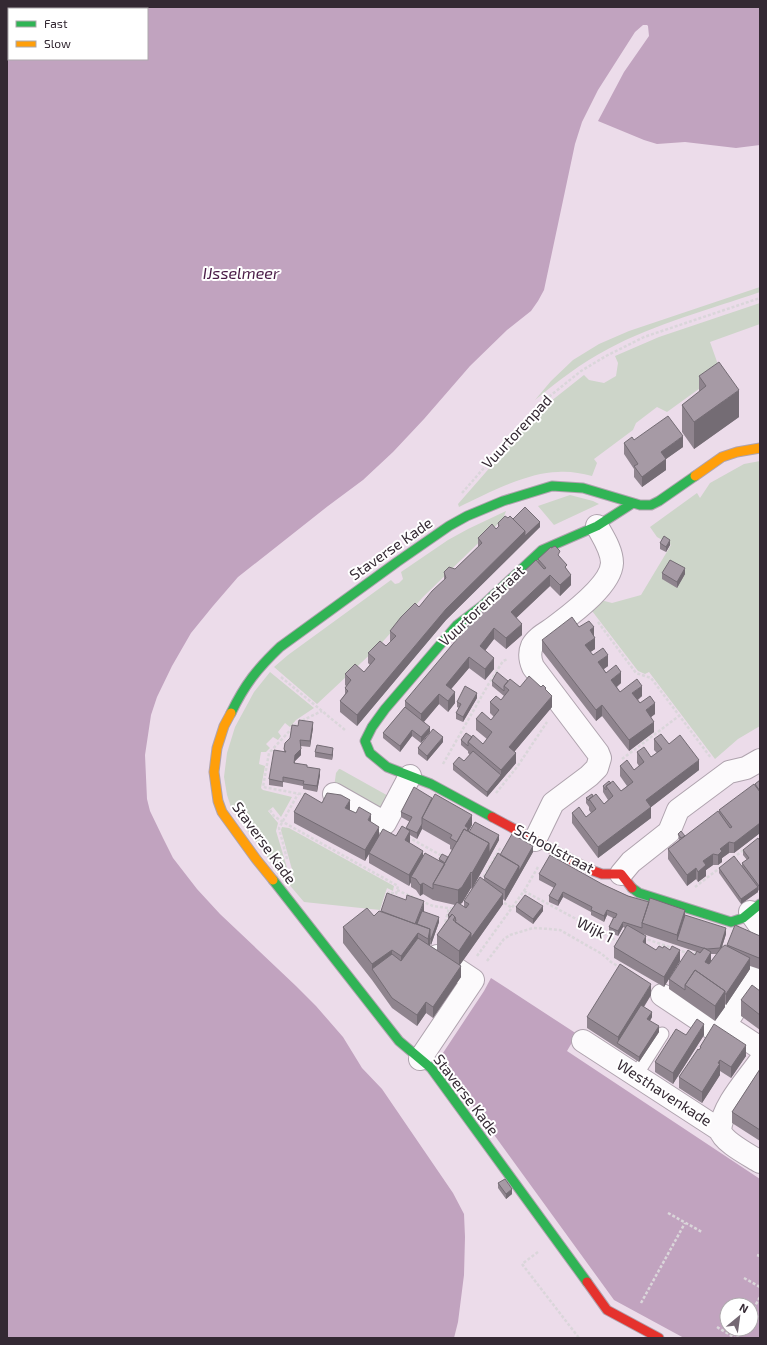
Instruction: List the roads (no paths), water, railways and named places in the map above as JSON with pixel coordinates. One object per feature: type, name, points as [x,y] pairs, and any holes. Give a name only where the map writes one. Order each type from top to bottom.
[{"type":"street","points":[[634,503],[645,506],[655,504],[722,457],[737,452],[760,448]]},
{"type":"street","name":"Staverse Kade","points":[[634,503],[583,488],[552,486],[503,501],[478,511],[458,520],[436,534],[280,648],[264,663],[251,677],[234,705],[222,730],[217,748],[214,772],[218,801],[222,812],[256,859],[297,909],[399,1041],[431,1068],[607,1310],[659,1338]]},
{"type":"street","name":"Vuurtorenstraat","points":[[368,751],[365,741],[372,727],[385,709],[457,625],[483,605],[542,550],[597,526],[634,503]]},
{"type":"street","points":[[542,843],[553,803],[595,771],[599,763],[598,753],[533,667],[530,654],[537,639],[582,606],[607,577],[611,568],[612,559],[597,526]]},
{"type":"street","name":"Schoolstraat","points":[[368,751],[387,767],[431,784],[596,872],[621,874]]},
{"type":"street","points":[[757,914],[731,922],[634,891],[628,886],[621,874],[631,862],[669,832],[678,810],[729,772],[746,768],[760,760]]},
{"type":"street","points":[[334,794],[385,823],[410,776]]},
{"type":"street","points":[[420,1059],[473,980],[434,953]]},
{"type":"street","points":[[662,995],[713,1029],[725,1025],[758,974]]},
{"type":"street","points":[[725,1025],[760,1048]]},
{"type":"street","name":"Westhavenkade","points":[[583,1041],[720,1130],[727,1140],[760,1162]]},
{"type":"street","points":[[720,1130],[721,1122],[728,1107],[760,1061]]},
{"type":"lane","points":[[636,1075],[662,1034]]},
{"type":"water","name":"IJsselmeer","points":[[7,7],[760,7],[760,145],[736,148],[685,142],[657,144],[598,121],[624,72],[649,36],[647,25],[643,25],[635,32],[598,90],[582,122],[575,144],[544,290],[531,311],[507,330],[470,366],[424,419],[393,452],[363,480],[238,577],[191,633],[172,666],[157,697],[151,715],[145,755],[147,799],[150,811],[173,858],[197,889],[220,914],[316,1006],[343,1037],[362,1068],[382,1089],[453,1193],[464,1214],[464,1275],[458,1322],[454,1338],[7,1338]]},
{"type":"water","points":[[491,978],[577,1034],[567,1051],[760,1179],[760,1338],[684,1338],[614,1300],[439,1059]]}]
